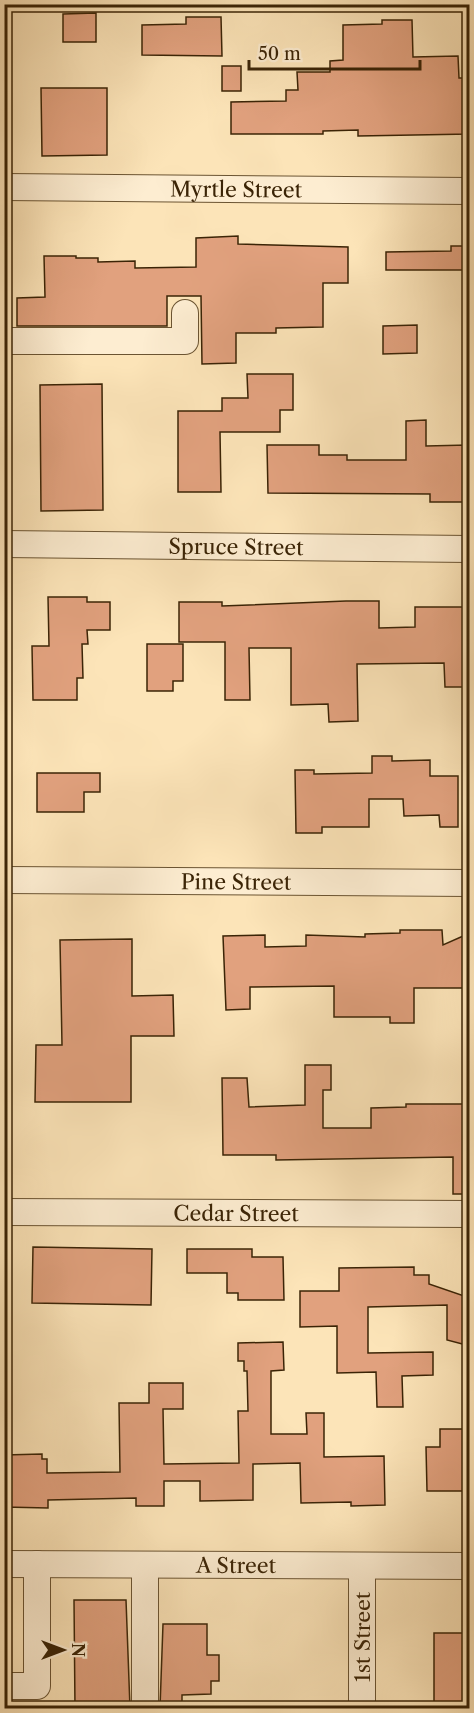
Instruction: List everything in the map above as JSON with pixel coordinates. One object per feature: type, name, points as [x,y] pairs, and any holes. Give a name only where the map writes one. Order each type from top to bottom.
[{"type":"street","name":"Myrtle Street","points":[[4,187],[470,191]]},
{"type":"street","points":[[4,341],[185,341],[184,313]]},
{"type":"street","name":"Spruce Street","points":[[4,544],[470,549]]},
{"type":"street","name":"Pine Street","points":[[4,880],[470,883]]},
{"type":"street","name":"Cedar Street","points":[[4,1212],[470,1214]]},
{"type":"street","name":"A Street","points":[[4,1564],[470,1566]]},
{"type":"street","points":[[4,1686],[37,1686],[37,1564]]},
{"type":"street","points":[[145,1565],[145,1708]]},
{"type":"street","name":"1st Street","points":[[362,1566],[362,1708]]},
{"type":"building","points":[[96,13],[96,42],[63,42],[63,14]]},
{"type":"building","points":[[186,17],[221,17],[222,56],[142,55],[142,25],[186,24]]},
{"type":"building","points":[[382,20],[412,20],[413,57],[458,56],[459,78],[470,78],[470,134],[358,136],[358,130],[323,131],[323,134],[231,134],[231,102],[286,101],[286,90],[298,90],[297,72],[330,72],[330,61],[343,60],[343,25],[382,24]]},
{"type":"building","points":[[222,66],[241,66],[241,91],[222,91]]},
{"type":"building","points":[[41,88],[107,88],[107,155],[42,156]]},
{"type":"building","points":[[238,236],[238,244],[348,247],[348,283],[323,283],[323,327],[276,328],[276,333],[236,333],[236,363],[202,364],[201,296],[167,296],[167,326],[17,326],[17,298],[45,297],[44,256],[98,258],[98,262],[135,261],[135,268],[196,267],[196,238]]},
{"type":"building","points":[[451,246],[470,246],[470,270],[386,270],[386,252],[451,251]]},
{"type":"building","points":[[417,325],[417,353],[383,354],[383,326]]},
{"type":"building","points":[[247,374],[293,374],[293,410],[280,410],[280,432],[220,432],[221,492],[178,492],[178,411],[222,411],[222,398],[248,398]]},
{"type":"building","points":[[102,384],[103,510],[41,511],[40,385]]},
{"type":"building","points":[[426,420],[426,446],[468,445],[468,502],[430,502],[430,494],[268,493],[267,445],[319,445],[319,455],[347,455],[347,460],[406,460],[406,421]]},
{"type":"building","points":[[48,597],[87,597],[87,602],[110,602],[110,630],[87,630],[88,644],[82,644],[83,678],[77,678],[77,700],[33,700],[32,646],[49,646]]},
{"type":"building","points":[[379,601],[379,628],[415,627],[415,607],[470,607],[470,687],[445,687],[444,663],[357,664],[358,721],[329,722],[328,704],[291,705],[291,648],[249,648],[250,700],[225,700],[225,642],[179,642],[179,602],[222,602],[222,606]]},
{"type":"building","points":[[147,644],[183,644],[183,681],[173,681],[173,691],[147,691]]},
{"type":"building","points":[[372,756],[392,756],[392,761],[430,760],[430,776],[458,776],[458,827],[440,827],[439,815],[404,816],[403,799],[369,799],[369,827],[322,827],[322,833],[296,833],[295,770],[314,770],[314,774],[372,773]]},
{"type":"building","points":[[37,773],[100,773],[100,792],[84,792],[84,812],[37,812]]},
{"type":"building","points":[[400,930],[442,930],[443,945],[470,933],[470,988],[414,988],[414,1023],[390,1023],[390,1017],[334,1017],[334,986],[250,987],[250,1009],[226,1010],[223,936],[265,935],[265,947],[306,946],[306,935],[365,937],[365,934],[400,933]]},
{"type":"building","points":[[132,939],[132,996],[173,995],[174,1036],[131,1036],[131,1102],[35,1102],[36,1045],[62,1045],[60,940]]},
{"type":"building","points":[[305,1065],[331,1065],[331,1090],[323,1090],[323,1128],[371,1128],[371,1108],[406,1107],[406,1104],[470,1104],[470,1194],[453,1194],[453,1157],[276,1160],[276,1155],[223,1155],[222,1078],[247,1078],[249,1107],[305,1105]]},
{"type":"building","points":[[33,1247],[152,1249],[151,1305],[32,1303]]},
{"type":"building","points":[[187,1249],[252,1249],[252,1257],[283,1257],[284,1300],[238,1300],[238,1293],[227,1293],[227,1273],[187,1273]]},
{"type":"building","points":[[414,1267],[414,1275],[429,1275],[429,1284],[470,1298],[470,1346],[447,1340],[447,1305],[368,1307],[368,1353],[433,1352],[433,1375],[402,1376],[403,1407],[377,1407],[376,1372],[337,1373],[337,1326],[300,1327],[300,1291],[339,1291],[339,1268]]},
{"type":"building","points":[[283,1342],[284,1370],[271,1371],[271,1434],[307,1434],[306,1413],[324,1413],[324,1457],[384,1456],[385,1505],[351,1506],[351,1502],[301,1503],[300,1463],[253,1464],[253,1500],[200,1501],[200,1481],[164,1481],[164,1506],[136,1506],[136,1498],[48,1500],[48,1508],[4,1507],[4,1455],[42,1454],[42,1459],[47,1459],[47,1473],[120,1472],[119,1403],[149,1403],[149,1383],[183,1383],[183,1409],[163,1409],[164,1464],[239,1463],[238,1411],[248,1411],[247,1371],[244,1371],[244,1361],[238,1361],[238,1343]]},
{"type":"building","points":[[440,1429],[469,1429],[470,1491],[427,1491],[426,1447],[440,1447]]},
{"type":"building","points":[[74,1600],[126,1600],[130,1708],[75,1708]]},
{"type":"building","points":[[163,1624],[207,1624],[207,1655],[219,1655],[219,1681],[211,1681],[211,1694],[182,1695],[182,1708],[160,1708]]},
{"type":"building","points":[[434,1633],[470,1633],[470,1708],[434,1708]]}]
